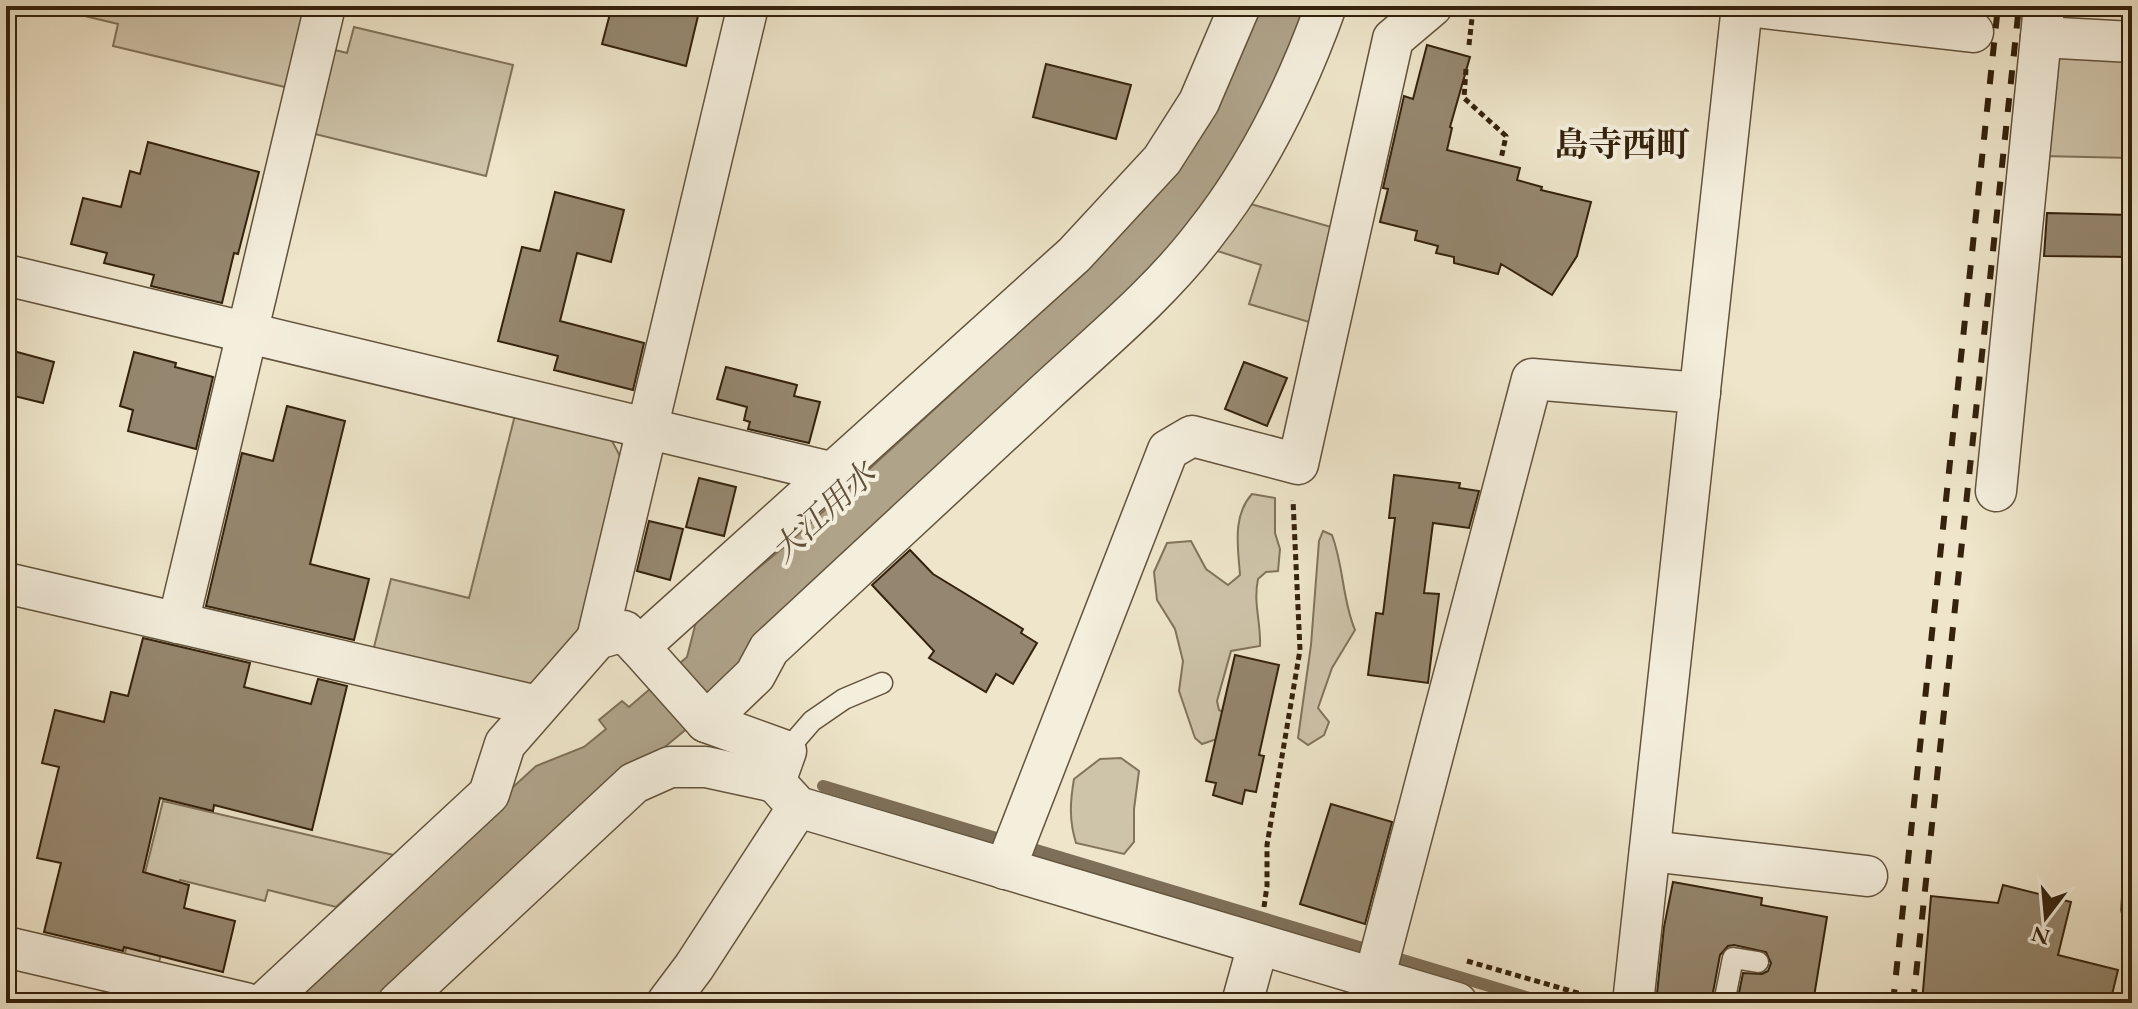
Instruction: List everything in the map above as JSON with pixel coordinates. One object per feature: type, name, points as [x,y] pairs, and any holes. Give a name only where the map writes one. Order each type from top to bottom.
[{"type":"street","points":[[178,623],[325,6]]},
{"type":"street","points":[[264,1003],[489,794],[505,744],[597,639],[748,6]]},
{"type":"street","points":[[647,657],[834,473],[1074,255],[1162,160],[1199,102],[1240,6]]},
{"type":"street","points":[[706,722],[755,675],[769,649],[1141,304],[1204,237],[1277,121],[1307,58],[1326,6]]},
{"type":"street","points":[[1012,851],[1168,450],[1192,436],[1298,464],[1393,39],[1432,6]]},
{"type":"street","points":[[1615,1001],[1650,851],[1744,6],[1973,32]]},
{"type":"street","points":[[1996,491],[2042,21],[2132,42]]},
{"type":"street","points":[[6,275],[834,473]]},
{"type":"street","points":[[1380,961],[1532,379],[1700,393]]},
{"type":"street","points":[[6,583],[537,706]]},
{"type":"street","points":[[597,639],[624,631],[706,722],[786,780]]},
{"type":"street","points":[[398,1003],[634,783],[670,767],[706,767],[786,780],[1012,851],[1258,945],[1380,961],[1457,1003]]},
{"type":"street","points":[[667,1003],[694,967],[786,780]]},
{"type":"street","points":[[1650,851],[1867,876]]},
{"type":"street","points":[[1242,1003],[1258,945]]},
{"type":"street","points":[[6,947],[245,1003]]},
{"type":"lane","points":[[786,780],[812,721],[844,699],[882,683]]},
{"type":"lane","points":[[1724,1003],[1733,958],[1758,962]]},
{"type":"path","points":[[1469,45],[1473,6]]},
{"type":"path","points":[[1466,69],[1464,98],[1506,136],[1501,159]]},
{"type":"path","points":[[1264,904],[1267,845],[1300,650],[1292,506],[1298,464]]},
{"type":"path","points":[[1461,959],[1615,1001]]},
{"type":"shaded area","points":[[43,6],[309,6],[289,88],[113,46],[118,24]]},
{"type":"shaded area","points":[[354,27],[513,65],[486,176],[311,133],[331,49],[347,53]]},
{"type":"shaded area","points":[[2132,49],[2132,158],[2041,156],[2049,52]]},
{"type":"shaded area","points":[[1240,201],[1338,229],[1319,325],[1249,304],[1261,265],[1208,248]]},
{"type":"shaded area","points":[[515,415],[611,439],[621,458],[574,648],[529,691],[373,651],[391,579],[469,598]]},
{"type":"shaded area","points":[[1252,494],[1275,498],[1275,533],[1280,549],[1278,571],[1266,572],[1258,579],[1256,596],[1260,646],[1231,651],[1217,701],[1219,710],[1231,716],[1217,739],[1202,744],[1195,738],[1179,691],[1183,661],[1175,629],[1157,600],[1154,572],[1167,543],[1191,541],[1206,569],[1228,585],[1240,575],[1239,522]]},
{"type":"shaded area","points":[[1323,531],[1332,535],[1336,547],[1355,630],[1332,668],[1318,708],[1329,722],[1324,735],[1308,745],[1298,738],[1311,645],[1319,541]]},
{"type":"shaded area","points":[[1121,758],[1139,771],[1134,842],[1124,854],[1076,843],[1071,811],[1074,779],[1100,759]]},
{"type":"shaded area","points":[[163,801],[394,855],[336,907],[268,890],[265,901],[180,880],[158,966],[124,957]]},
{"type":"water","name":"大江用水","points":[[1257,6],[1317,6],[1202,220],[695,722],[615,788],[374,1003],[278,1003],[536,766],[584,747],[606,729],[599,720],[622,701],[629,707],[687,657],[697,618],[790,542],[1088,268]]},
{"type":"building","points":[[612,6],[660,6],[698,16],[686,66],[602,44]]},
{"type":"building","points":[[1427,45],[1470,57],[1450,127],[1447,150],[1520,168],[1517,180],[1542,187],[1541,190],[1591,202],[1577,256],[1552,295],[1501,264],[1498,274],[1454,263],[1454,257],[1436,253],[1438,246],[1415,240],[1417,231],[1380,222],[1388,189],[1383,188],[1404,96],[1413,99]]},
{"type":"building","points":[[1046,64],[1131,85],[1116,139],[1033,117]]},
{"type":"building","points":[[148,142],[259,172],[222,303],[151,286],[154,275],[104,263],[107,253],[71,244],[83,198],[121,207],[130,171],[140,174]]},
{"type":"building","points":[[555,192],[624,210],[611,262],[577,253],[560,321],[644,343],[633,390],[554,370],[558,356],[498,341],[522,247],[540,251]]},
{"type":"building","points":[[2047,213],[2132,215],[2132,257],[2044,256]]},
{"type":"building","points":[[6,349],[54,362],[43,403],[6,394]]},
{"type":"building","points":[[134,352],[213,377],[196,449],[128,431],[133,410],[120,406]]},
{"type":"building","points":[[1244,362],[1287,378],[1267,426],[1225,409]]},
{"type":"building","points":[[726,367],[797,385],[794,396],[820,402],[809,443],[748,429],[750,422],[744,420],[747,407],[717,399]]},
{"type":"building","points":[[287,406],[345,421],[310,564],[369,579],[354,640],[206,606],[242,453],[273,461]]},
{"type":"building","points":[[1394,475],[1460,483],[1459,488],[1479,491],[1469,528],[1433,523],[1424,593],[1439,594],[1428,683],[1368,675],[1376,613],[1383,614],[1395,518],[1389,518]]},
{"type":"building","points":[[699,478],[736,487],[724,536],[686,527]]},
{"type":"building","points":[[649,521],[683,529],[670,580],[637,571]]},
{"type":"building","points":[[910,550],[933,574],[1023,629],[1021,633],[1037,643],[1013,684],[996,674],[986,692],[929,658],[934,651],[872,585]]},
{"type":"building","points":[[143,638],[250,663],[244,687],[311,704],[318,679],[347,686],[312,830],[214,805],[213,811],[160,798],[143,872],[189,885],[184,908],[235,921],[223,972],[124,947],[123,951],[44,932],[61,863],[37,858],[59,767],[42,763],[55,710],[104,722],[111,692],[128,696]]},
{"type":"building","points":[[1235,655],[1279,665],[1259,755],[1264,756],[1256,792],[1245,790],[1242,804],[1213,795],[1216,783],[1206,781]]},
{"type":"building","points":[[1331,804],[1392,822],[1365,924],[1300,904]]},
{"type":"building","points":[[1673,882],[1762,898],[1761,905],[1827,917],[1813,1003],[1737,1003],[1743,973],[1762,974],[1768,971],[1771,963],[1766,952],[1734,945],[1728,946],[1720,955],[1711,1003],[1656,1003],[1664,927]]},
{"type":"building","points":[[2003,885],[2071,902],[2058,955],[2118,970],[2110,1003],[1922,1003],[1931,896],[1998,903]]},
{"type":"waterway","points":[[823,786],[1546,1003]]},
{"type":"waterway","points":[[2126,910],[2132,834]]},
{"type":"railway","points":[[1893,1003],[1998,6]]},
{"type":"railway","points":[[1913,1003],[2019,6]]},
{"type":"district","name":"島寺西町","points":[[1622,144]]}]
